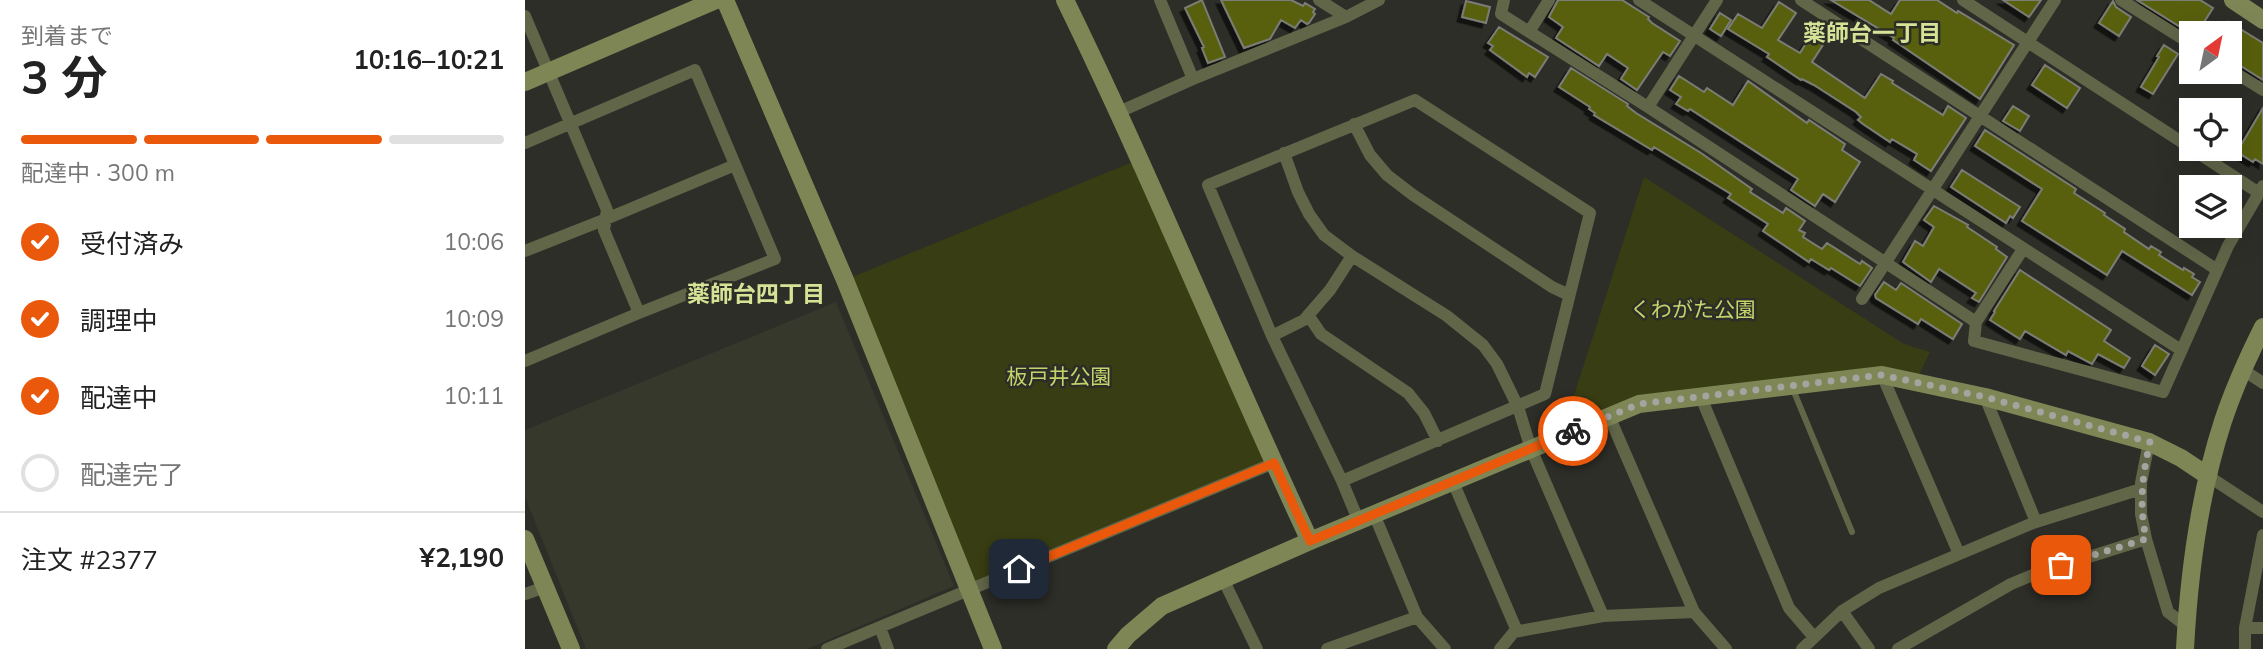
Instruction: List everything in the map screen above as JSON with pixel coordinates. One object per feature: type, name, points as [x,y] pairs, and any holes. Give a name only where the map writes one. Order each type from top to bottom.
[{"type":"street","points":[[525,82],[716,0]]},
{"type":"street","points":[[725,0],[848,285],[993,649]]},
{"type":"street","points":[[1065,0],[1119,112],[1310,541]]},
{"type":"street","points":[[1160,0],[1193,79]]},
{"type":"street","points":[[1319,0],[1346,17]]},
{"type":"street","points":[[1119,112],[1346,17],[1379,0]]},
{"type":"street","points":[[1504,0],[1501,14],[1976,322]]},
{"type":"street","points":[[1529,32],[1549,0]]},
{"type":"street","points":[[1639,0],[2181,350]]},
{"type":"street","points":[[1648,107],[1717,0]]},
{"type":"street","points":[[1801,0],[2216,269]]},
{"type":"street","points":[[1963,0],[2179,141]]},
{"type":"street","points":[[1862,299],[2055,0]]},
{"type":"street","points":[[2121,0],[2179,36]]},
{"type":"street","points":[[2233,0],[2263,20]]},
{"type":"street","points":[[525,16],[607,210],[604,230],[639,313]]},
{"type":"street","points":[[525,142],[695,70],[775,260],[525,361]]},
{"type":"street","points":[[2242,77],[2263,90]]},
{"type":"street","points":[[1342,481],[1545,394],[1590,213],[1415,100],[1208,185],[1272,336],[1342,481],[1367,518],[1417,617],[1445,649]]},
{"type":"street","points":[[1354,124],[1370,155],[1395,182],[1552,287],[1569,295]]},
{"type":"street","points":[[1284,153],[1298,192],[1324,235],[1352,256],[1447,316],[1483,345],[1497,364],[1518,407],[1531,449],[1603,616]]},
{"type":"street","points":[[2023,249],[1976,322],[1974,341],[2163,392],[2216,269],[2261,190],[2211,161]]},
{"type":"street","points":[[525,251],[735,164]]},
{"type":"street","points":[[1272,336],[1304,320],[1330,290],[1352,256]]},
{"type":"street","points":[[1307,315],[1321,334],[1408,393],[1424,413],[1438,441]]},
{"type":"street","points":[[2185,649],[2195,537],[2208,476],[2223,421],[2263,327]]},
{"type":"street","points":[[2243,370],[2263,383]]},
{"type":"street","points":[[1116,649],[1128,635],[1163,606],[1310,541],[1639,404],[1700,395],[1882,375],[1985,397],[2150,442],[2181,458],[2263,512]]},
{"type":"street","points":[[1882,375],[1959,554]]},
{"type":"street","points":[[1700,395],[1789,608],[1813,636]]},
{"type":"street","points":[[1985,397],[2036,522]]},
{"type":"street","points":[[1609,416],[1694,612],[1726,649]]},
{"type":"street","points":[[2150,442],[2141,489],[2141,514],[2168,612],[2186,626]]},
{"type":"street","points":[[827,649],[1274,463]]},
{"type":"street","points":[[1453,482],[1517,631]]},
{"type":"street","points":[[1802,649],[1842,611],[1879,588],[2036,522],[2141,489]]},
{"type":"street","points":[[2245,649],[2245,628],[2263,534]]},
{"type":"street","points":[[525,539],[571,649]]},
{"type":"street","points":[[1898,649],[2011,584],[2146,539]]},
{"type":"street","points":[[1223,579],[1257,649]]},
{"type":"street","points":[[525,594],[545,587]]},
{"type":"street","points":[[1842,611],[1870,649]]},
{"type":"street","points":[[1500,649],[1517,631],[1603,616],[1694,612]]},
{"type":"street","points":[[1327,649],[1352,645],[1417,617]]},
{"type":"street","points":[[880,627],[888,649]]},
{"type":"street","points":[[2245,628],[2263,628]]},
{"type":"lane","points":[[1791,385],[1852,532]]},
{"type":"shaded area","points":[[836,302],[954,586],[807,649],[586,649],[525,497],[525,430]]},
{"type":"green space","name":"板戸井公園","points":[[1140,159],[1274,463],[968,590],[845,280]]},
{"type":"green space","name":"くわがた公園","points":[[1644,177],[1904,344],[1930,352],[1916,381],[1639,404],[1561,436]]},
{"type":"building","points":[[1202,0],[1225,57],[1208,63],[1202,48],[1204,47],[1185,8]]},
{"type":"building","points":[[1221,0],[1291,0],[1303,6],[1305,3],[1315,9],[1315,14],[1309,23],[1301,20],[1295,28],[1281,20],[1270,39],[1244,48]]},
{"type":"building","points":[[1558,0],[1622,0],[1680,41],[1670,56],[1663,52],[1637,90],[1621,79],[1628,68],[1607,54],[1599,66],[1556,38],[1563,27],[1549,17]]},
{"type":"building","points":[[1831,0],[1869,0],[1891,14],[1900,0],[1937,0],[2014,45],[1980,99],[1893,40],[1894,38]]},
{"type":"building","points":[[2003,0],[2041,0],[2029,17]]},
{"type":"building","points":[[2137,0],[2200,0],[2213,8],[2205,21],[2179,21],[2179,26]]},
{"type":"building","points":[[1466,1],[1490,7],[1486,23],[1462,17]]},
{"type":"building","points":[[2113,1],[2116,7],[2131,17],[2119,36],[2099,23]]},
{"type":"building","points":[[1779,2],[1796,13],[1778,40],[1800,53],[1817,26],[1830,34],[1812,62],[1865,98],[1881,74],[1943,115],[1948,106],[1966,118],[1931,171],[1914,160],[1917,154],[1892,139],[1890,142],[1858,120],[1861,117],[1856,112],[1814,85],[1801,80],[1767,57],[1769,54],[1728,29],[1738,14],[1762,28]]},
{"type":"building","points":[[1720,13],[1731,20],[1721,36],[1710,29]]},
{"type":"building","points":[[1499,27],[1548,57],[1535,77],[1529,73],[1527,77],[1490,50],[1493,46],[1488,43]]},
{"type":"building","points":[[2242,30],[2263,43],[2263,80],[2242,67]]},
{"type":"building","points":[[2164,45],[2178,54],[2153,94],[2141,87]]},
{"type":"building","points":[[2045,65],[2080,88],[2067,108],[2032,85]]},
{"type":"building","points":[[1571,68],[1701,153],[1752,189],[1750,192],[1783,213],[1786,208],[1805,221],[1799,230],[1805,233],[1803,237],[1822,249],[1827,243],[1860,264],[1862,261],[1872,268],[1860,286],[1831,268],[1829,270],[1811,259],[1809,262],[1763,231],[1768,224],[1728,198],[1731,194],[1654,147],[1652,150],[1594,115],[1590,107],[1559,87]]},
{"type":"building","points":[[1679,76],[1704,92],[1707,88],[1733,105],[1748,81],[1807,123],[1809,120],[1845,144],[1842,150],[1860,162],[1835,202],[1823,194],[1815,206],[1791,190],[1798,179],[1690,109],[1688,111],[1676,104],[1681,97],[1670,90]]},
{"type":"building","points":[[2013,106],[2029,116],[2020,131],[2003,121]]},
{"type":"building","points":[[2263,108],[2263,164],[2242,155],[2242,144]]},
{"type":"building","points":[[1985,130],[2076,189],[2074,193],[2105,213],[2104,215],[2125,229],[2124,232],[2149,249],[2151,246],[2161,252],[2159,255],[2183,270],[2184,268],[2194,274],[2192,277],[2200,282],[2192,295],[2122,251],[2107,275],[2022,221],[2042,189],[1975,146]]},
{"type":"building","points":[[1962,170],[2020,207],[2013,218],[2010,216],[2006,223],[1951,187]]},
{"type":"building","points":[[1934,206],[1968,225],[1967,227],[2007,257],[1979,302],[1972,298],[1976,293],[1939,269],[1931,282],[1903,262],[1915,241],[1923,246],[1934,227],[1924,220]]},
{"type":"building","points":[[2020,270],[2111,330],[2104,341],[2130,358],[2124,368],[2098,354],[2092,364],[2068,351],[2066,355],[2025,331],[2020,339],[1990,320]]},
{"type":"building","points":[[1884,282],[1896,290],[1901,283],[1962,324],[1953,339],[1921,319],[1918,324],[1876,298],[1875,295]]},
{"type":"building","points":[[2155,345],[2169,354],[2155,375],[2142,366]]},
{"type":"way so far","points":[[1573,431],[1639,404],[1882,375],[1985,397],[2150,442],[2141,483],[2141,514],[2146,539],[2061,565]]},
{"type":"district","name":"薬師台一丁目","points":[[1872,33]]},
{"type":"district","name":"薬師台四丁目","points":[[756,294]]},
{"type":"route","points":[[1019,569],[1274,463],[1310,541],[1573,431]]}]
